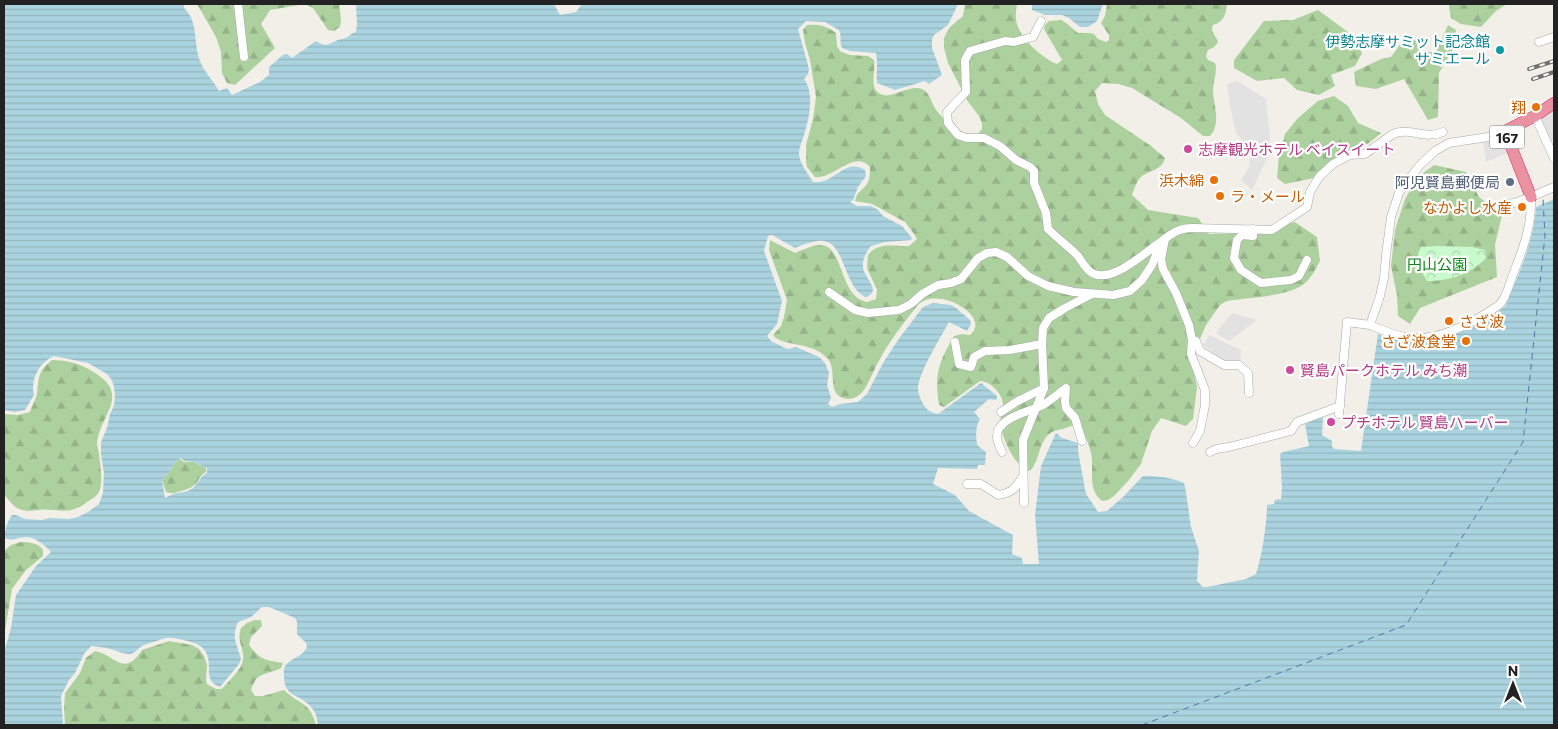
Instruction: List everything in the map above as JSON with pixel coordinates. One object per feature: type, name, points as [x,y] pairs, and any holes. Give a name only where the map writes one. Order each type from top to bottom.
[{"type":"highway","name":"167","points":[[1531,197],[1505,131],[1535,116],[1554,103]]},
{"type":"street","points":[[238,4],[244,57]]},
{"type":"street","points":[[1041,21],[1033,36],[1014,42],[1005,41],[970,51],[965,60],[966,92],[947,112],[948,123],[958,136],[984,138],[1000,146],[1016,160],[1034,171],[1034,183],[1046,213],[1048,230],[1076,254],[1089,272],[1096,275],[1121,270],[1174,232],[1188,228],[1272,230],[1307,207],[1310,192],[1319,176],[1333,164],[1350,155],[1365,154],[1398,132],[1429,135],[1443,132]]},
{"type":"street","points":[[1539,42],[1554,37]]},
{"type":"street","points":[[1535,116],[1554,158]]},
{"type":"street","points":[[1370,325],[1384,278],[1391,217],[1399,193],[1408,180],[1435,151],[1449,143],[1488,137],[1505,131]]},
{"type":"street","points":[[1506,204],[1514,204],[1554,187]]},
{"type":"street","points":[[1210,452],[1291,431],[1297,422],[1340,410],[1347,322],[1370,325],[1404,337],[1429,338],[1453,330],[1499,305],[1502,302],[1528,235],[1531,197]]},
{"type":"street","points":[[1253,229],[1253,236],[1242,235],[1237,240],[1234,258],[1241,270],[1261,283],[1291,280],[1299,276],[1307,260]]},
{"type":"street","points":[[1165,239],[1161,259],[1190,326],[1191,354],[1205,390],[1200,431],[1193,443]]},
{"type":"street","points":[[829,292],[855,310],[868,314],[899,310],[938,285],[952,283],[961,279],[978,258],[987,253],[996,252],[1007,257],[1028,276],[1048,286],[1074,292],[1113,295],[1130,291],[1142,280],[1156,255],[1155,246]]},
{"type":"street","points":[[1024,503],[1024,440],[1044,388],[1043,328],[1049,318],[1092,294]]},
{"type":"street","points":[[1192,340],[1196,341],[1200,351],[1224,365],[1239,365],[1248,373],[1249,392]]},
{"type":"street","points":[[955,342],[959,364],[971,367],[974,357],[985,351],[1010,350],[1042,344]]},
{"type":"street","points":[[1001,412],[1044,388]]},
{"type":"street","points":[[1002,452],[997,439],[997,431],[1003,424],[1019,413],[1043,405],[1066,388],[1066,408],[1075,418],[1082,441]]},
{"type":"street","points":[[967,484],[981,484],[998,495],[1008,493],[1017,486],[1024,474]]},
{"type":"green space","points":[[197,4],[305,4],[270,10],[261,24],[275,48],[235,85],[227,83],[222,73],[221,52],[216,37]]},
{"type":"green space","points":[[305,4],[339,4],[340,27],[334,31],[328,30],[313,8]]},
{"type":"green space","points":[[965,4],[1017,4],[1016,22],[1027,42],[1039,53],[1057,64],[1062,60],[1044,29],[1049,21],[1061,20],[1078,33],[1094,34],[1098,39],[1106,42],[1109,40],[1109,35],[1101,23],[1105,16],[1107,4],[1227,4],[1224,17],[1220,22],[1213,25],[1212,28],[1218,42],[1208,50],[1206,56],[1208,60],[1215,63],[1216,69],[1213,90],[1216,125],[1210,136],[1203,136],[1181,118],[1132,88],[1118,84],[1102,83],[1095,91],[1098,104],[1105,115],[1151,146],[1165,158],[1159,167],[1140,178],[1132,195],[1148,210],[1198,218],[1209,234],[1245,233],[1295,222],[1317,237],[1320,261],[1307,282],[1288,292],[1227,301],[1220,305],[1206,325],[1191,360],[1197,387],[1193,419],[1186,426],[1161,418],[1152,431],[1141,464],[1128,481],[1108,500],[1102,501],[1094,490],[1091,453],[1080,427],[1071,426],[1049,434],[1042,444],[1034,466],[1030,471],[1024,469],[1019,464],[1006,444],[1000,423],[1003,406],[1002,400],[998,392],[991,385],[980,381],[944,407],[939,405],[937,384],[941,361],[954,336],[970,335],[975,328],[974,320],[969,313],[951,301],[929,299],[920,303],[890,342],[864,390],[861,394],[851,399],[837,394],[834,389],[831,364],[821,353],[806,346],[783,342],[773,335],[781,326],[787,300],[769,250],[770,240],[795,253],[818,245],[828,248],[834,254],[851,291],[858,298],[867,302],[876,299],[877,290],[867,268],[868,255],[882,246],[909,246],[917,239],[905,222],[872,204],[855,201],[869,178],[870,167],[864,162],[850,163],[822,177],[815,177],[807,167],[806,145],[813,119],[816,97],[803,30],[807,25],[826,27],[836,33],[837,46],[840,51],[849,55],[868,56],[874,60],[874,87],[879,93],[889,95],[913,88],[924,90],[944,119],[966,133],[978,134],[982,129],[982,123],[967,100],[948,63],[944,48],[944,38],[949,28],[963,16]]},
{"type":"green space","points":[[1450,4],[1507,4],[1496,11],[1481,27],[1461,24],[1451,18]]},
{"type":"green space","points":[[1318,10],[1352,35],[1362,53],[1355,66],[1331,75],[1335,86],[1319,95],[1297,90],[1284,78],[1257,81],[1234,68],[1234,60],[1264,21],[1293,20]]},
{"type":"green space","points":[[1448,25],[1456,30],[1455,46],[1439,73],[1438,117],[1428,120],[1404,79],[1376,89],[1356,86],[1354,72],[1381,59],[1391,57],[1407,35],[1416,41],[1420,52],[1436,52]]},
{"type":"green space","points":[[1334,96],[1348,106],[1358,123],[1381,133],[1369,143],[1347,151],[1328,163],[1314,178],[1285,184],[1277,178],[1279,155],[1285,134],[1298,118],[1318,101]]},
{"type":"green space","points":[[1434,165],[1466,172],[1479,197],[1502,215],[1495,245],[1497,277],[1420,308],[1410,324],[1398,316],[1397,295],[1391,266],[1395,230],[1405,199],[1418,177]]},
{"type":"green space","name":"円山公園","points":[[1421,247],[1472,247],[1485,250],[1486,258],[1473,269],[1459,276],[1427,281],[1419,264],[1419,251]]},
{"type":"green space","points":[[52,360],[69,362],[85,367],[106,381],[111,389],[111,406],[99,433],[97,443],[101,485],[95,497],[72,510],[25,511],[15,507],[4,494],[4,414],[18,415],[30,412],[40,375]]},
{"type":"green space","points":[[180,459],[184,462],[194,462],[206,468],[206,472],[192,487],[175,493],[166,492],[162,480],[173,467],[172,465]]},
{"type":"green space","points":[[21,542],[36,544],[43,550],[43,556],[26,570],[12,589],[4,636],[4,551],[11,545]]},
{"type":"green space","points":[[255,620],[261,620],[262,626],[251,637],[249,645],[256,654],[263,658],[283,663],[281,668],[259,677],[251,690],[255,696],[263,696],[284,690],[307,707],[314,717],[316,725],[65,725],[65,693],[80,673],[86,658],[95,651],[124,664],[130,663],[142,650],[169,641],[192,645],[199,649],[204,656],[207,665],[207,684],[216,689],[222,689],[242,665],[243,655],[239,636],[241,628]]},
{"type":"shaded area","points":[[1237,81],[1266,99],[1271,150],[1252,190],[1241,180],[1249,167],[1251,150],[1236,133],[1227,84]]},
{"type":"shaded area","points":[[1554,109],[1554,139],[1549,142],[1540,119]]},
{"type":"shaded area","points":[[1502,140],[1507,153],[1486,162],[1483,142]]},
{"type":"shaded area","points":[[1232,313],[1257,320],[1229,341],[1216,333]]},
{"type":"shaded area","points":[[1209,335],[1241,350],[1240,362],[1224,361],[1203,345]]},
{"type":"water","points":[[4,4],[184,4],[184,8],[194,26],[201,65],[219,91],[227,88],[232,95],[260,82],[269,75],[269,67],[283,55],[287,54],[292,58],[316,41],[327,45],[356,32],[356,4],[554,4],[560,15],[576,12],[582,4],[958,4],[948,25],[934,35],[932,39],[932,48],[942,75],[929,84],[925,81],[895,90],[877,83],[876,53],[850,51],[842,48],[839,30],[825,22],[806,21],[798,29],[809,69],[804,79],[809,92],[810,106],[808,121],[799,152],[803,165],[813,182],[827,180],[851,167],[865,170],[866,176],[858,187],[853,200],[850,202],[857,206],[871,206],[878,210],[883,216],[902,226],[912,238],[911,240],[885,242],[871,246],[863,262],[864,272],[873,288],[871,294],[866,297],[858,292],[839,254],[827,242],[815,241],[795,248],[772,235],[768,236],[764,251],[782,301],[777,324],[767,336],[771,341],[789,349],[796,347],[819,357],[825,363],[829,373],[827,385],[831,398],[828,404],[832,407],[858,402],[867,394],[883,363],[923,307],[933,303],[951,305],[970,320],[971,324],[967,331],[949,322],[919,382],[918,392],[923,403],[928,410],[938,414],[981,383],[997,398],[996,400],[989,399],[974,412],[980,419],[976,435],[977,445],[986,452],[985,465],[978,465],[977,469],[938,468],[933,484],[955,495],[969,511],[1013,535],[1012,554],[1022,558],[1023,564],[1039,564],[1035,515],[1041,466],[1056,433],[1062,438],[1078,443],[1086,494],[1098,512],[1107,511],[1143,476],[1164,477],[1184,483],[1191,527],[1199,551],[1197,581],[1203,587],[1207,587],[1246,579],[1256,574],[1264,540],[1267,505],[1274,504],[1275,500],[1281,499],[1280,454],[1309,446],[1305,424],[1323,416],[1322,435],[1332,441],[1332,447],[1335,449],[1361,451],[1378,334],[1412,341],[1444,338],[1474,326],[1503,308],[1506,305],[1525,257],[1535,220],[1536,207],[1554,199],[1554,725],[318,725],[313,709],[289,692],[285,683],[285,666],[303,653],[307,647],[306,643],[297,634],[297,622],[295,618],[269,607],[262,607],[251,617],[238,622],[235,636],[241,659],[220,687],[214,684],[209,674],[208,656],[200,646],[194,643],[166,638],[144,645],[129,654],[91,646],[84,654],[61,696],[63,725],[4,725],[4,652],[11,628],[16,595],[36,566],[51,552],[33,538],[26,537],[11,540],[5,538],[5,532],[12,515],[25,519],[69,519],[88,512],[99,504],[103,493],[104,473],[101,442],[114,406],[114,386],[107,374],[88,363],[54,356],[44,363],[37,372],[33,383],[34,395],[25,410],[15,412],[4,410]],"holes":[[[181,458],[184,461],[194,462],[207,468],[207,473],[191,490],[165,498],[162,480],[173,467],[172,465]]]},
{"type":"water","points":[[1032,4],[1103,4],[1097,21],[1088,27],[1080,27],[1062,15],[1045,15],[1032,10]]},
{"type":"ferry route","points":[[1142,725],[1406,625],[1523,442],[1545,236],[1543,199]]},
{"type":"railway","points":[[1529,69],[1554,61]]},
{"type":"railway","points":[[1533,79],[1554,72]]},
{"type":"place","name":"伊勢志摩サミット記念館 サミエール","points":[[1500,50]]},
{"type":"place","name":"翔","points":[[1536,107]]},
{"type":"place","name":"志摩観光ホテル ベイスイート","points":[[1188,149]]},
{"type":"place","name":"浜木綿","points":[[1214,180]]},
{"type":"place","name":"阿児賢島郵便局","points":[[1510,182]]},
{"type":"place","name":"ラ・メール","points":[[1220,196]]},
{"type":"place","name":"なかよし水産","points":[[1522,207]]},
{"type":"place","name":"さざ波","points":[[1449,321]]},
{"type":"place","name":"さざ波食堂","points":[[1466,341]]},
{"type":"place","name":"賢島パークホテル みち潮","points":[[1290,370]]},
{"type":"place","name":"プチホテル 賢島ハーバー","points":[[1331,422]]}]
